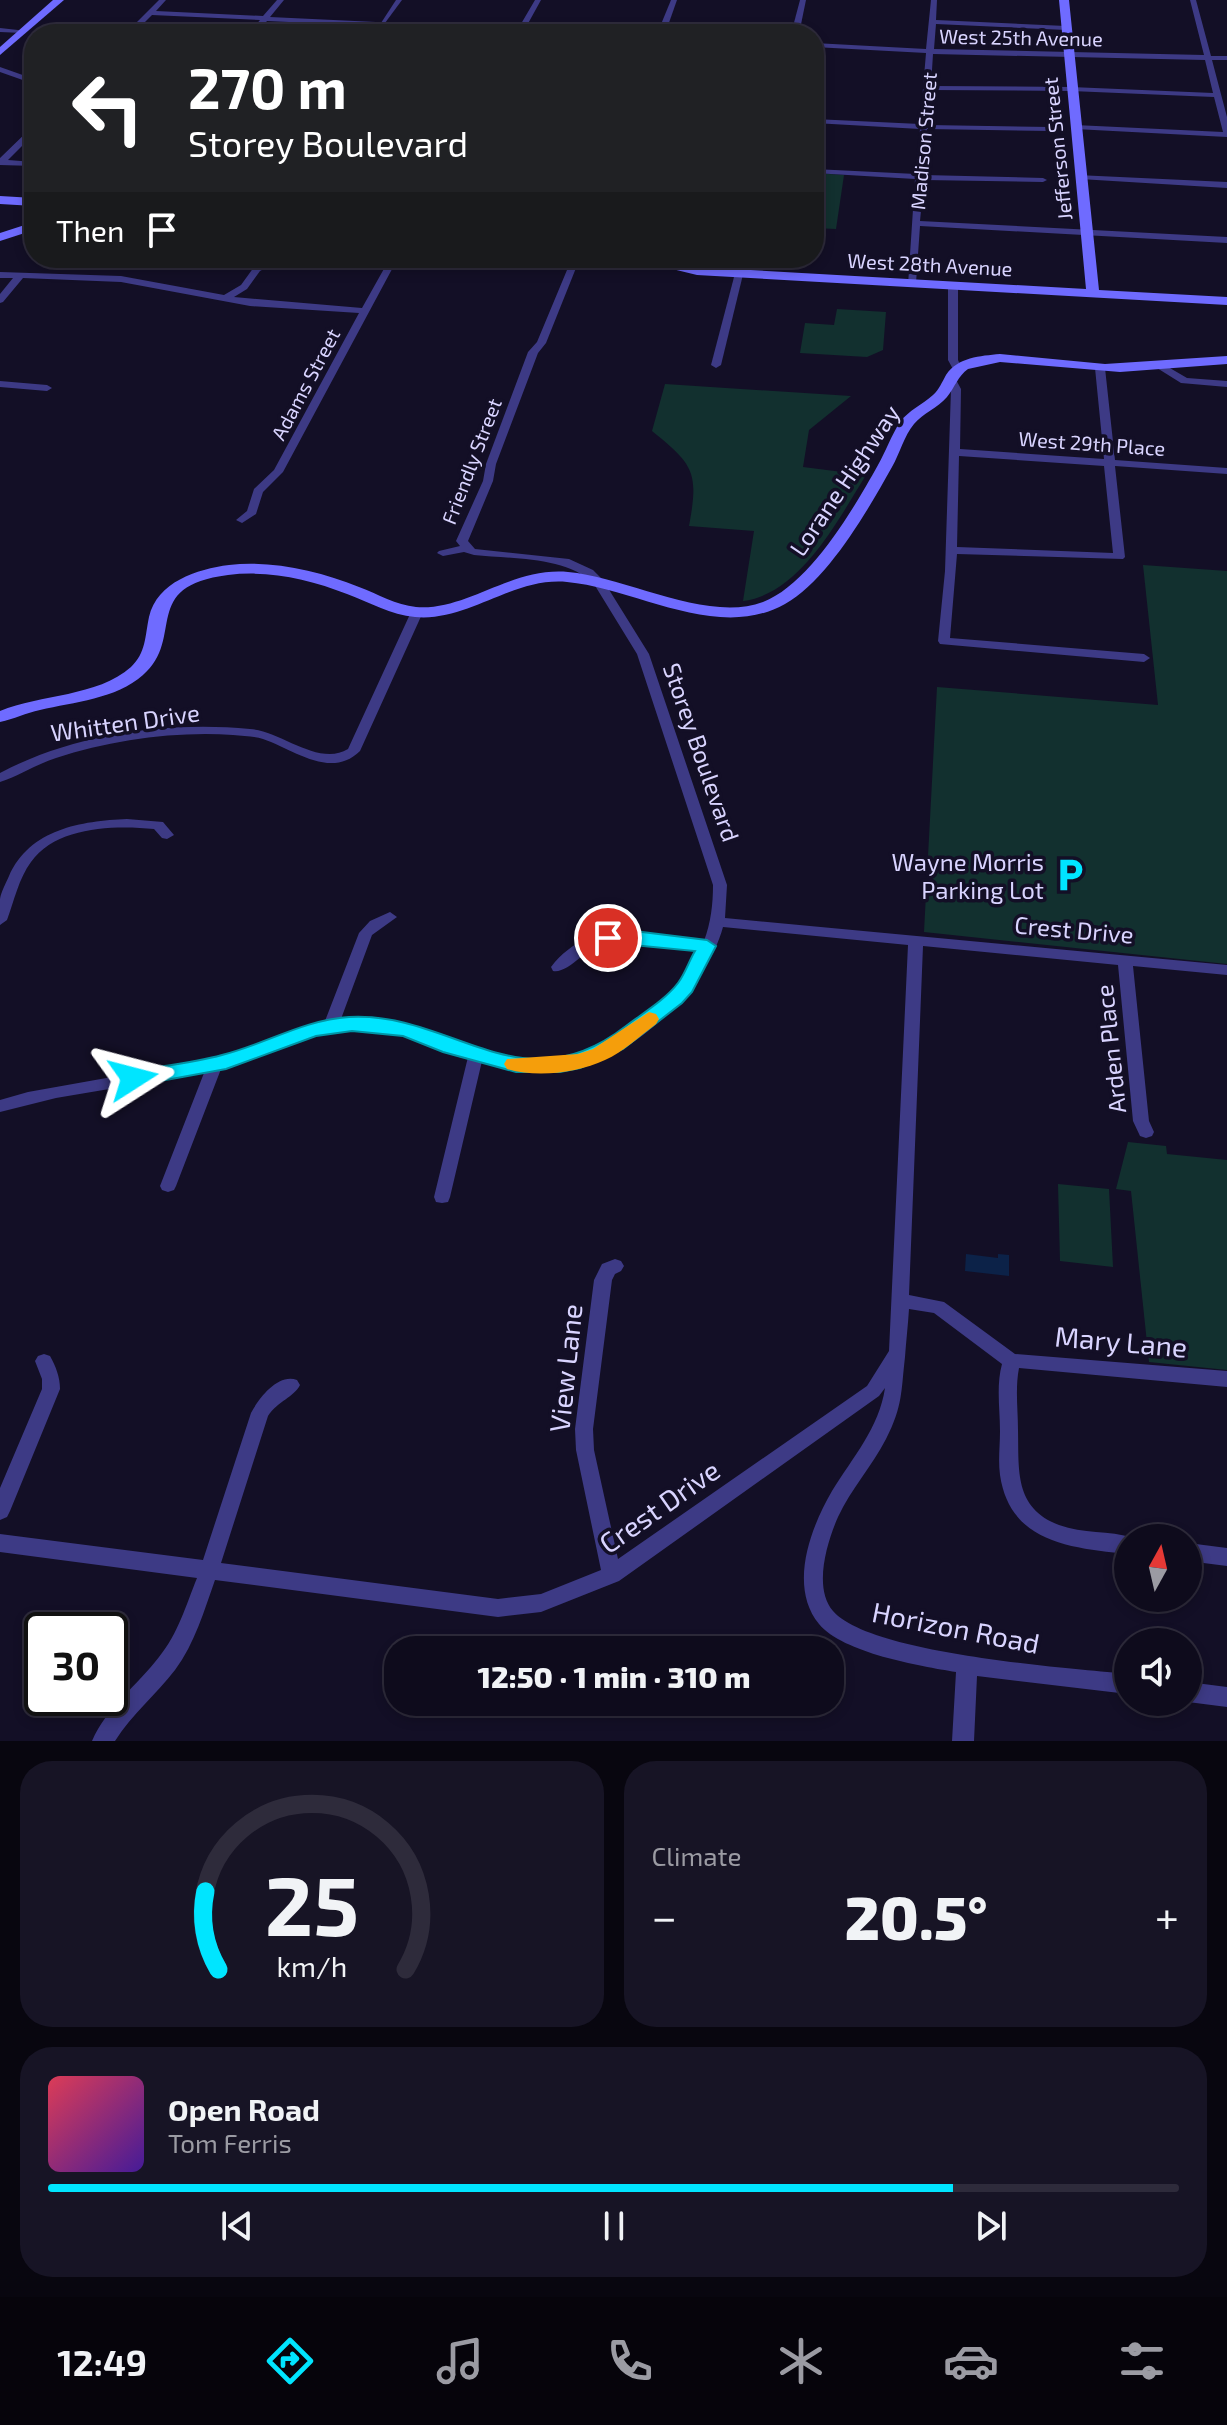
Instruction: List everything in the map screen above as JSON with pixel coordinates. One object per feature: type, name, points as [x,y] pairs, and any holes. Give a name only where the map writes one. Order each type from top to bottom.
[{"type":"street","points":[[31,24],[59,0]]},
{"type":"street","points":[[139,24],[163,0]]},
{"type":"street","points":[[260,24],[281,0]]},
{"type":"street","points":[[150,13],[382,24],[399,0]]},
{"type":"street","points":[[524,24],[538,0]]},
{"type":"street","points":[[665,24],[674,0]]},
{"type":"street","points":[[797,24],[803,0]]},
{"type":"street","name":"Madison Street","points":[[911,283],[934,0]]},
{"type":"street","name":"Jefferson Street","points":[[1064,0],[1093,293]]},
{"type":"street","points":[[1075,127],[1227,134],[1193,0]]},
{"type":"street","points":[[933,22],[1066,28]]},
{"type":"street","points":[[0,30],[23,31]]},
{"type":"street","points":[[0,52],[23,31]]},
{"type":"street","name":"West 25th Avenue","points":[[824,46],[1227,58]]},
{"type":"street","points":[[0,69],[24,78]]},
{"type":"street","points":[[928,88],[1071,89],[1218,95]]},
{"type":"street","points":[[824,122],[1050,129]]},
{"type":"street","points":[[1,163],[24,140]]},
{"type":"street","points":[[1,163],[24,164]]},
{"type":"street","points":[[824,172],[1043,180]]},
{"type":"street","points":[[1080,177],[1227,185]]},
{"type":"street","points":[[0,200],[24,201]]},
{"type":"street","points":[[916,223],[1227,240]]},
{"type":"street","points":[[0,237],[24,229]]},
{"type":"street","points":[[226,298],[244,287],[259,268]]},
{"type":"street","name":"Adams Street","points":[[242,520],[254,509],[258,491],[278,472],[389,268]]},
{"type":"street","name":"Friendly Street","points":[[572,268],[541,343],[533,352],[489,468],[488,481],[463,535],[466,548],[489,555],[569,562],[589,572],[599,582]]},
{"type":"street","name":"West 28th Avenue","points":[[673,268],[1227,303]]},
{"type":"street","points":[[716,365],[741,268]]},
{"type":"street","points":[[0,275],[126,279],[164,289],[201,292],[250,303],[365,311]]},
{"type":"street","points":[[0,300],[21,275]]},
{"type":"street","points":[[953,285],[956,389],[952,550],[944,640],[953,644],[1144,658]]},
{"type":"street","points":[[954,374],[969,363],[994,360],[1100,368],[1227,360]]},
{"type":"street","points":[[1160,366],[1181,380],[1227,384]]},
{"type":"street","points":[[952,550],[1115,558],[1119,555],[1100,368]]},
{"type":"street","name":"Lorane Highway","points":[[0,717],[31,705],[107,687],[134,674],[153,650],[156,616],[161,602],[182,585],[214,572],[249,570],[286,573],[345,587],[387,605],[417,612],[461,605],[529,579],[569,577],[721,610],[744,611],[778,603],[792,594],[813,571],[881,474],[910,420],[938,397],[954,374]]},
{"type":"street","points":[[0,384],[47,388]]},
{"type":"street","name":"West 29th Place","points":[[954,452],[1227,471]]},
{"type":"street","points":[[443,553],[466,548]]},
{"type":"street","name":"Storey Boulevard","points":[[0,1106],[75,1087],[215,1064],[331,1025],[372,1025],[405,1030],[476,1055],[538,1066],[570,1063],[600,1054],[675,998],[686,987],[719,922],[719,880],[643,654],[599,582]]},
{"type":"street","name":"Whitten Drive","points":[[0,778],[43,756],[179,733],[246,732],[277,738],[314,757],[336,759],[350,754],[417,612]]},
{"type":"street","points":[[0,920],[30,852],[54,838],[122,823],[158,825],[167,835]]},
{"type":"street","points":[[331,1025],[366,933],[375,924],[390,917]]},
{"type":"street","name":"Crest Drive","points":[[719,922],[1227,970]]},
{"type":"street","points":[[558,967],[587,944],[608,938],[634,937],[707,946]]},
{"type":"street","name":"Crest Drive","points":[[0,1543],[498,1608],[541,1603],[612,1575],[873,1391],[898,1352],[903,1301],[916,940]]},
{"type":"street","name":"Arden Place","points":[[1125,960],[1141,1121],[1146,1132]]},
{"type":"street","points":[[442,1197],[476,1055]]},
{"type":"street","points":[[168,1186],[215,1064]]},
{"type":"street","name":"View Lane","points":[[612,1575],[585,1450],[584,1429],[603,1280],[608,1269],[615,1266]]},
{"type":"street","points":[[903,1301],[938,1307],[1011,1362],[1009,1474],[1022,1508],[1042,1528],[1055,1534],[1114,1543]]},
{"type":"street","name":"Horizon Road","points":[[898,1352],[892,1402],[886,1421],[828,1518],[819,1544],[814,1569],[816,1598],[828,1620],[852,1635],[878,1645],[967,1664],[1114,1682]]},
{"type":"street","name":"Mary Lane","points":[[1011,1362],[1020,1360],[1227,1379]]},
{"type":"street","points":[[0,1511],[51,1389],[51,1379],[44,1361]]},
{"type":"street","points":[[103,1741],[120,1714],[166,1665],[183,1640],[209,1571],[260,1413],[270,1398],[291,1385]]},
{"type":"street","points":[[1202,1554],[1227,1557]]},
{"type":"street","points":[[963,1741],[967,1664]]},
{"type":"street","points":[[1202,1694],[1227,1697]]},
{"type":"green space","points":[[824,174],[844,175],[836,229],[824,228]]},
{"type":"green space","points":[[837,309],[886,312],[883,350],[867,357],[800,353],[805,323],[834,325]]},
{"type":"green space","points":[[665,384],[851,396],[809,430],[803,467],[866,475],[830,533],[800,570],[764,595],[743,601],[754,531],[689,526],[693,493],[690,471],[677,453],[652,431]]},
{"type":"green space","points":[[1143,565],[1227,571],[1227,964],[924,932],[937,687],[1158,705]]},
{"type":"green space","points":[[1128,1142],[1166,1146],[1167,1154],[1227,1160],[1227,1370],[1149,1362],[1131,1191],[1116,1189]]},
{"type":"green space","points":[[1058,1184],[1109,1189],[1113,1267],[1060,1261]]},
{"type":"water","points":[[966,1254],[998,1258],[998,1254],[1009,1255],[1009,1276],[965,1271]]},
{"type":"slow traffic","points":[[514,1064],[538,1066],[580,1061],[600,1054],[649,1019]]},
{"type":"place","name":"Wayne Morris Parking Lot","points":[[1070,875]]},
{"type":"route","points":[[133,1078],[226,1062],[313,1029],[352,1024],[405,1030],[516,1065],[560,1065],[580,1061],[616,1044],[675,998],[686,987],[707,946],[634,937],[608,938]]}]
